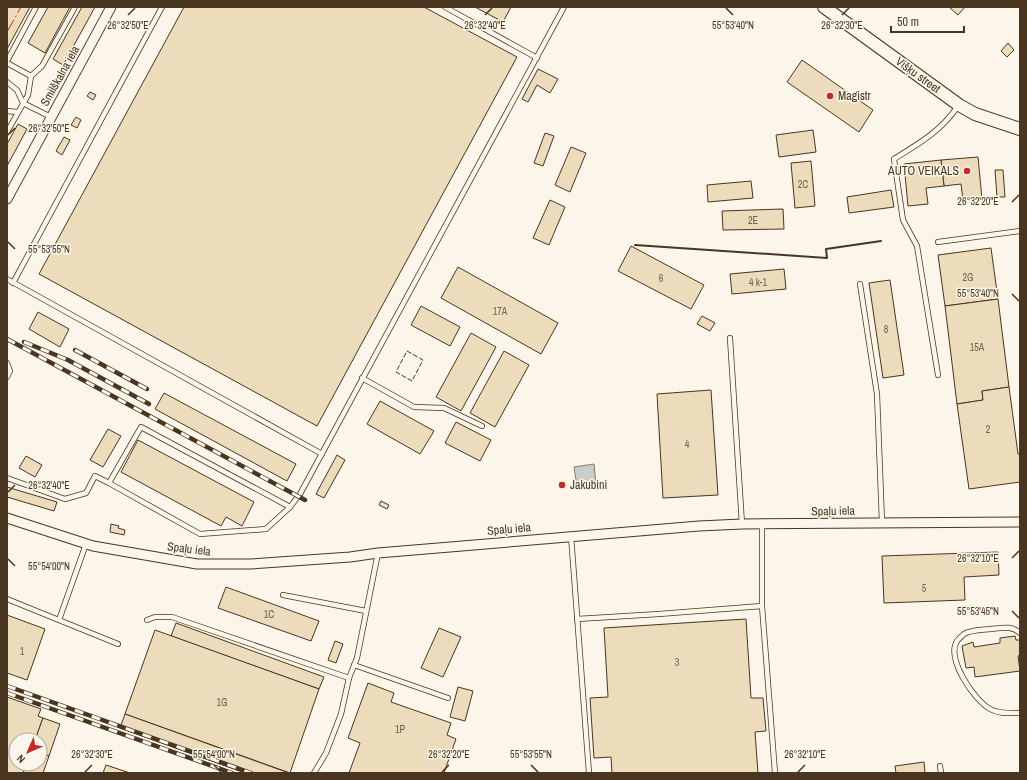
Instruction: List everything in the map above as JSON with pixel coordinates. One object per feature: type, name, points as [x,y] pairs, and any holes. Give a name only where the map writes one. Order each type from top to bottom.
[{"type":"street","name":"Smilškalna iela","points":[[7,200],[111,7]]},
{"type":"street","name":"Višķu street","points":[[824,7],[959,105],[974,114],[1020,129]]},
{"type":"street","name":"Spaļu iela","points":[[7,518],[93,546],[197,564],[251,564],[350,557],[378,552],[699,526],[882,522],[1020,522]]},
{"type":"lane","points":[[31,76],[7,62],[36,7]]},
{"type":"lane","points":[[7,132],[28,95],[31,76],[42,66],[75,7]]},
{"type":"lane","points":[[13,283],[162,7]]},
{"type":"lane","points":[[444,7],[537,58]]},
{"type":"lane","points":[[7,478],[65,498],[86,493],[95,476],[200,534],[266,529],[290,507],[300,494],[564,7]]},
{"type":"lane","points":[[7,82],[17,90],[23,103],[51,117]]},
{"type":"lane","points":[[938,376],[916,246],[903,220],[894,159],[935,132],[951,117],[959,105]]},
{"type":"lane","points":[[7,111],[17,112]]},
{"type":"lane","points":[[938,242],[1020,231]]},
{"type":"lane","points":[[7,280],[322,454]]},
{"type":"lane","points":[[860,284],[877,394],[882,522]]},
{"type":"lane","points":[[730,338],[742,524]]},
{"type":"lane","points":[[7,363],[10,371],[7,377]]},
{"type":"lane","points":[[362,378],[414,407],[444,408],[482,426]]},
{"type":"lane","points":[[109,484],[141,427],[290,507]]},
{"type":"lane","points":[[762,524],[762,606],[775,773]]},
{"type":"lane","points":[[571,536],[589,773]]},
{"type":"lane","points":[[59,620],[86,544]]},
{"type":"lane","points":[[314,773],[326,754],[341,714],[349,678],[357,658],[378,552]]},
{"type":"lane","points":[[283,595],[366,611]]},
{"type":"lane","points":[[7,599],[118,644]]},
{"type":"lane","points":[[577,619],[762,606]]},
{"type":"lane","points":[[147,620],[156,617],[172,617],[349,678]]},
{"type":"lane","points":[[1020,633],[1008,627],[965,633],[957,641],[955,653],[958,668],[969,688],[979,701],[990,709],[1000,713],[1020,713]]},
{"type":"lane","points":[[354,665],[448,698]]},
{"type":"lane","points":[[940,766],[940,773]]},
{"type":"shaded area","points":[[594,464],[596,485],[577,487],[574,467]]},
{"type":"building","points":[[8,7],[30,7],[7,49],[7,9]]},
{"type":"building","points":[[48,7],[70,7],[45,53],[28,43]]},
{"type":"building","points":[[82,7],[95,7],[63,65],[53,59]]},
{"type":"building","points":[[184,7],[424,7],[517,57],[317,426],[39,274]]},
{"type":"building","points":[[475,7],[511,7],[503,22]]},
{"type":"building","points":[[949,7],[965,7],[958,15]]},
{"type":"building","points":[[1008,43],[1014,50],[1007,57],[1001,51]]},
{"type":"building","name":"Magistr","points":[[802,60],[873,110],[859,132],[787,82]]},
{"type":"building","points":[[538,69],[558,79],[550,93],[537,85],[528,102],[522,99]]},
{"type":"building","points":[[90,92],[96,95],[93,100],[87,96]]},
{"type":"building","points":[[76,117],[81,120],[77,128],[71,125]]},
{"type":"building","points":[[18,124],[27,129],[7,166],[7,144]]},
{"type":"building","points":[[813,130],[816,152],[779,157],[776,135]]},
{"type":"building","points":[[545,133],[554,136],[543,166],[534,163]]},
{"type":"building","points":[[64,137],[70,140],[62,155],[56,151]]},
{"type":"building","points":[[571,147],[586,153],[570,192],[555,185]]},
{"type":"building","points":[[978,157],[982,199],[963,201],[961,184],[944,186],[941,160]]},
{"type":"building","points":[[941,160],[944,186],[926,188],[928,204],[908,206],[904,164]]},
{"type":"building","points":[[811,161],[815,206],[795,208],[791,163]]},
{"type":"building","points":[[995,170],[1003,170],[1005,197],[997,197]]},
{"type":"building","points":[[751,181],[753,198],[708,202],[707,185]]},
{"type":"building","points":[[891,190],[894,207],[849,213],[847,197]]},
{"type":"building","points":[[550,200],[565,207],[549,245],[533,238]]},
{"type":"building","points":[[783,209],[784,229],[723,230],[722,211]]},
{"type":"building","points":[[631,246],[704,285],[691,309],[618,271]]},
{"type":"building","points":[[991,248],[998,299],[945,306],[938,255]]},
{"type":"building","points":[[458,267],[558,323],[541,354],[441,298]]},
{"type":"building","points":[[784,269],[786,289],[732,294],[730,274]]},
{"type":"building","points":[[890,280],[904,375],[883,378],[869,283]]},
{"type":"building","points":[[998,299],[1009,387],[982,391],[983,400],[957,404],[945,306]]},
{"type":"building","points":[[421,306],[460,327],[450,346],[411,325]]},
{"type":"building","points":[[38,312],[69,329],[60,347],[29,329]]},
{"type":"building","points":[[702,316],[715,323],[710,331],[697,324]]},
{"type":"building","points":[[471,333],[496,347],[461,411],[436,397]]},
{"type":"building","points":[[504,351],[529,365],[495,427],[470,413]]},
{"type":"building","points":[[1009,387],[1018,454],[1020,454],[1020,482],[969,489],[957,404],[983,400],[982,391]]},
{"type":"building","points":[[711,390],[718,495],[663,498],[657,394]]},
{"type":"building","points":[[164,393],[296,464],[287,481],[155,409]]},
{"type":"building","points":[[380,401],[434,431],[420,454],[367,424]]},
{"type":"building","points":[[456,422],[491,440],[480,461],[445,443]]},
{"type":"building","points":[[108,429],[121,436],[103,467],[90,460]]},
{"type":"building","points":[[138,440],[254,502],[242,526],[226,517],[221,526],[121,472]]},
{"type":"building","points":[[337,455],[345,460],[324,498],[316,494]]},
{"type":"building","points":[[26,456],[42,465],[35,477],[19,468]]},
{"type":"building","points":[[7,487],[57,502],[54,511],[7,497]]},
{"type":"building","points":[[381,501],[389,505],[387,509],[379,505]]},
{"type":"building","points":[[111,524],[119,526],[118,528],[125,530],[124,535],[110,532]]},
{"type":"building","points":[[998,552],[999,575],[964,577],[965,600],[884,603],[882,556]]},
{"type":"building","points":[[226,587],[319,621],[311,641],[218,608]]},
{"type":"building","points":[[7,615],[45,629],[27,680],[7,673]]},
{"type":"building","points":[[746,619],[751,698],[763,698],[766,731],[755,732],[758,773],[612,773],[611,757],[594,758],[590,698],[608,697],[604,628]]},
{"type":"building","points":[[176,623],[324,677],[319,689],[171,636]]},
{"type":"building","points":[[439,628],[461,637],[443,677],[421,668]]},
{"type":"building","points":[[155,630],[319,689],[290,773],[125,714]]},
{"type":"building","points":[[1015,636],[1016,640],[1020,640],[1020,655],[1018,656],[1020,671],[975,677],[974,667],[966,668],[962,646],[973,642],[974,647],[1000,643],[1000,638]]},
{"type":"building","points":[[335,641],[343,644],[336,663],[328,660]]},
{"type":"building","points":[[368,683],[394,693],[391,702],[451,723],[447,735],[456,739],[444,773],[349,773],[360,743],[348,738]]},
{"type":"building","points":[[458,687],[473,691],[465,721],[450,717]]},
{"type":"building","points":[[7,697],[41,709],[38,716],[43,718],[38,732],[8,732],[8,772],[23,772],[7,773]]},
{"type":"building","points":[[125,714],[289,773],[245,773],[120,728]]},
{"type":"building","points":[[43,718],[60,724],[49,756],[48,732],[38,732]]},
{"type":"building","points":[[924,762],[925,773],[896,773],[895,766]]},
{"type":"building","points":[[106,765],[130,773],[103,773]]},
{"type":"building","points":[[23,772],[43,772],[43,773]]},
{"type":"railway","points":[[7,339],[305,500]]},
{"type":"railway","points":[[24,342],[68,360],[149,404]]},
{"type":"railway","points":[[75,350],[147,389]]},
{"type":"railway","points":[[7,686],[251,773]]},
{"type":"railway","points":[[7,693],[232,773]]},
{"type":"fence","points":[[407,351],[423,360],[412,381],[396,372],[407,351]]},
{"type":"wall","points":[[635,245],[827,258],[826,249],[881,241]]},
{"type":"power","points":[[7,32],[21,7]]},
{"type":"place","name":"Magistr","points":[[830,96]]},
{"type":"place","name":"AUTO VEIKALS","points":[[967,171]]},
{"type":"place","name":"Jakubini","points":[[562,485]]}]
